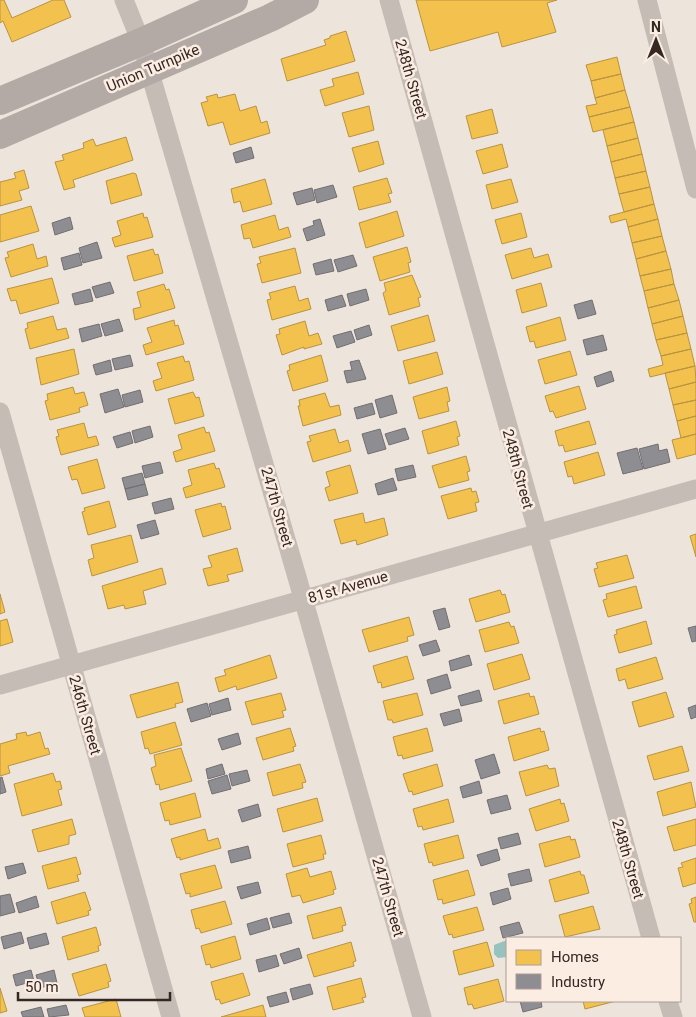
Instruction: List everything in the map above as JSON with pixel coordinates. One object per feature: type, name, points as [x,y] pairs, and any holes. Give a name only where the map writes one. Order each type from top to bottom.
[{"type":"main road","name":"Union Turnpike","points":[[0,101],[141,42],[234,0]]},
{"type":"main road","name":"Union Turnpike","points":[[0,135],[270,18],[305,0]]},
{"type":"street","name":"247th Street","points":[[124,0],[141,42],[149,69],[304,600],[422,1017]]},
{"type":"street","name":"248th Street","points":[[388,0],[536,534],[651,937]]},
{"type":"street","points":[[647,0],[696,189]]},
{"type":"street","name":"246th Street","points":[[0,412],[2,432],[170,1017]]},
{"type":"street","name":"81st Avenue","points":[[0,685],[696,489]]},
{"type":"street","points":[[668,1002],[673,1017]]},
{"type":"water","points":[[506,940],[506,957],[498,958],[494,954],[494,945]]},
{"type":"building: Homes","points":[[0,0],[4,0],[12,18],[53,0],[64,0],[71,17],[12,42],[3,21],[0,23]]},
{"type":"building: Homes","points":[[416,0],[557,0],[547,3],[556,32],[502,47],[498,32],[430,51]]},
{"type":"building: Homes","points":[[346,31],[355,61],[287,81],[281,59],[326,45],[324,40]]},
{"type":"building: Homes","points":[[617,57],[621,74],[591,81],[586,65]]},
{"type":"building: Homes","points":[[358,72],[364,94],[325,106],[320,90],[334,86],[332,79]]},
{"type":"building: Homes","points":[[621,74],[625,90],[595,98],[591,81]]},
{"type":"building: Homes","points":[[625,90],[630,107],[589,117],[586,106],[597,104],[595,98]]},
{"type":"building: Homes","points":[[217,94],[218,98],[235,94],[240,111],[256,106],[261,123],[267,121],[270,133],[230,145],[223,122],[208,126],[201,103],[208,101],[206,97]]},
{"type":"building: Homes","points":[[369,106],[374,130],[349,137],[342,113]]},
{"type":"building: Homes","points":[[630,107],[634,122],[593,132],[589,117]]},
{"type":"building: Homes","points":[[492,109],[498,133],[472,139],[466,116]]},
{"type":"building: Homes","points":[[634,122],[638,138],[607,146],[603,130]]},
{"type":"building: Homes","points":[[126,137],[133,160],[73,180],[75,187],[64,190],[55,162],[64,160],[62,155],[84,148],[83,143],[93,139],[96,146]]},
{"type":"building: Homes","points":[[638,138],[642,154],[611,162],[607,146]]},
{"type":"building: Homes","points":[[378,141],[384,164],[359,172],[352,148]]},
{"type":"building: Homes","points":[[502,144],[508,167],[483,174],[476,151]]},
{"type":"building: Homes","points":[[642,154],[646,171],[615,178],[611,162]]},
{"type":"building: Homes","points":[[24,170],[29,188],[19,191],[22,200],[0,206],[0,182],[16,178],[14,173]]},
{"type":"building: Homes","points":[[646,171],[650,187],[619,194],[615,178]]},
{"type":"building: Homes","points":[[133,173],[136,174],[142,195],[111,204],[106,181]]},
{"type":"building: Homes","points":[[387,178],[392,193],[388,194],[391,202],[359,210],[353,187]]},
{"type":"building: Homes","points":[[265,179],[272,204],[243,212],[240,201],[234,203],[231,189]]},
{"type":"building: Homes","points":[[511,179],[518,202],[492,209],[486,185]]},
{"type":"building: Homes","points":[[650,187],[654,204],[624,212],[619,194]]},
{"type":"building: Homes","points":[[654,204],[658,219],[628,227],[626,219],[611,223],[609,216]]},
{"type":"building: Homes","points":[[31,206],[39,231],[0,242],[0,215]]},
{"type":"building: Homes","points":[[397,211],[404,236],[366,248],[359,223]]},
{"type":"building: Homes","points":[[143,213],[144,218],[147,217],[153,237],[115,247],[112,238],[121,235],[117,221]]},
{"type":"building: Homes","points":[[521,213],[527,237],[502,244],[495,220]]},
{"type":"building: Homes","points":[[275,215],[279,230],[288,227],[291,237],[253,248],[250,238],[244,239],[241,225]]},
{"type":"building: Homes","points":[[658,219],[662,236],[632,243],[628,227]]},
{"type":"building: Homes","points":[[662,236],[666,251],[636,259],[632,243]]},
{"type":"building: Homes","points":[[33,244],[37,259],[46,256],[48,266],[11,277],[5,258],[9,257],[7,252]]},
{"type":"building: Homes","points":[[407,247],[411,262],[408,263],[410,272],[380,281],[373,257]]},
{"type":"building: Homes","points":[[295,248],[301,273],[262,283],[257,264],[261,263],[259,257]]},
{"type":"building: Homes","points":[[531,248],[534,258],[548,254],[552,267],[512,279],[505,255]]},
{"type":"building: Homes","points":[[153,249],[155,255],[158,254],[163,273],[134,281],[127,256]]},
{"type":"building: Homes","points":[[666,251],[671,269],[640,276],[636,259]]},
{"type":"building: Homes","points":[[671,269],[674,284],[644,291],[640,276]]},
{"type":"building: Homes","points":[[412,275],[421,297],[418,298],[420,306],[389,315],[383,293],[386,291],[384,283]]},
{"type":"building: Homes","points":[[52,278],[59,303],[20,314],[16,300],[11,301],[7,289]]},
{"type":"building: Homes","points":[[541,283],[547,306],[522,313],[516,290]]},
{"type":"building: Homes","points":[[164,284],[166,290],[169,289],[175,308],[135,320],[133,309],[141,307],[137,292]]},
{"type":"building: Homes","points":[[674,284],[679,300],[648,308],[644,291]]},
{"type":"building: Homes","points":[[295,286],[299,301],[308,298],[311,309],[272,320],[267,300],[271,299],[269,293]]},
{"type":"building: Homes","points":[[679,300],[683,316],[652,324],[648,308]]},
{"type":"building: Homes","points":[[428,315],[435,341],[398,351],[391,326]]},
{"type":"building: Homes","points":[[53,316],[57,330],[66,328],[69,338],[30,349],[25,329],[28,328],[27,323]]},
{"type":"building: Homes","points":[[683,316],[687,333],[656,340],[652,324]]},
{"type":"building: Homes","points":[[560,317],[566,340],[536,348],[534,341],[530,342],[526,327]]},
{"type":"building: Homes","points":[[174,320],[175,326],[178,325],[184,344],[146,355],[143,345],[152,342],[147,328]]},
{"type":"building: Homes","points":[[305,321],[309,336],[318,333],[322,344],[304,349],[304,347],[282,355],[276,335],[280,334],[279,329]]},
{"type":"building: Homes","points":[[687,333],[691,349],[661,356],[656,340]]},
{"type":"building: Homes","points":[[74,349],[79,374],[41,385],[36,358]]},
{"type":"building: Homes","points":[[691,349],[695,366],[650,377],[648,369],[663,365],[661,356]]},
{"type":"building: Homes","points":[[570,351],[577,375],[545,384],[538,360]]},
{"type":"building: Homes","points":[[437,352],[443,374],[409,384],[403,361]]},
{"type":"building: Homes","points":[[321,355],[328,381],[293,391],[287,371],[290,370],[289,365]]},
{"type":"building: Homes","points":[[183,356],[185,362],[189,361],[194,380],[156,391],[153,381],[162,378],[157,363]]},
{"type":"building: Homes","points":[[695,366],[696,382],[669,389],[665,373]]},
{"type":"building: Homes","points":[[696,382],[696,400],[673,405],[669,389]]},
{"type":"building: Homes","points":[[579,386],[586,409],[556,418],[553,411],[550,412],[545,396]]},
{"type":"building: Homes","points":[[73,387],[75,394],[84,392],[88,405],[79,408],[80,412],[50,420],[45,401],[48,400],[47,394]]},
{"type":"building: Homes","points":[[447,387],[450,401],[447,402],[449,411],[419,419],[413,397]]},
{"type":"building: Homes","points":[[193,392],[196,398],[199,397],[204,416],[175,424],[168,399]]},
{"type":"building: Homes","points":[[325,393],[330,407],[339,405],[341,415],[303,426],[298,406],[300,406],[299,400]]},
{"type":"building: Homes","points":[[696,400],[696,416],[677,421],[673,405]]},
{"type":"building: Homes","points":[[696,416],[696,434],[681,438],[677,421]]},
{"type":"building: Homes","points":[[456,421],[460,436],[457,437],[459,445],[428,454],[422,431]]},
{"type":"building: Homes","points":[[589,421],[596,444],[565,452],[563,445],[559,446],[555,431]]},
{"type":"building: Homes","points":[[84,423],[88,438],[96,436],[99,445],[61,455],[56,437],[59,436],[57,430]]},
{"type":"building: Homes","points":[[204,427],[206,433],[209,432],[215,451],[176,462],[173,452],[182,449],[178,435]]},
{"type":"building: Homes","points":[[335,429],[339,443],[348,440],[351,451],[313,462],[307,442],[311,441],[309,436]]},
{"type":"building: Homes","points":[[696,434],[696,454],[677,459],[672,440]]},
{"type":"building: Homes","points":[[598,452],[605,475],[574,484],[572,476],[568,477],[564,462]]},
{"type":"building: Homes","points":[[466,456],[470,471],[467,472],[469,480],[439,488],[432,466]]},
{"type":"building: Homes","points":[[97,459],[105,488],[82,494],[77,479],[72,480],[68,467]]},
{"type":"building: Homes","points":[[214,463],[216,469],[219,468],[225,487],[186,498],[183,488],[192,485],[188,470]]},
{"type":"building: Homes","points":[[350,465],[358,493],[329,501],[325,488],[330,486],[326,472]]},
{"type":"building: Homes","points":[[471,488],[472,492],[476,491],[479,502],[475,503],[477,511],[448,519],[441,496]]},
{"type":"building: Homes","points":[[109,501],[116,527],[88,535],[82,512],[85,511],[84,508]]},
{"type":"building: Homes","points":[[221,503],[222,507],[225,506],[231,529],[203,537],[195,510]]},
{"type":"building: Homes","points":[[363,513],[365,523],[384,518],[388,535],[357,545],[356,540],[341,544],[334,520]]},
{"type":"building: Homes","points":[[696,534],[696,557],[690,536]]},
{"type":"building: Homes","points":[[131,535],[138,562],[92,576],[88,560],[94,558],[91,545]]},
{"type":"building: Homes","points":[[237,548],[243,571],[227,575],[229,581],[208,586],[203,569],[212,567],[208,556]]},
{"type":"building: Homes","points":[[627,555],[634,578],[599,587],[594,569],[598,568],[596,563]]},
{"type":"building: Homes","points":[[162,568],[166,584],[143,591],[146,604],[125,609],[124,605],[108,609],[102,586]]},
{"type":"building: Homes","points":[[636,586],[642,608],[608,617],[603,600],[607,599],[606,594]]},
{"type":"building: Homes","points":[[500,590],[502,595],[505,594],[510,612],[476,622],[469,599]]},
{"type":"building: Homes","points":[[0,594],[5,612],[0,614]]},
{"type":"building: Homes","points":[[409,617],[414,635],[407,637],[408,641],[369,652],[362,630]]},
{"type":"building: Homes","points":[[7,619],[13,642],[0,646],[0,621]]},
{"type":"building: Homes","points":[[646,621],[652,644],[619,653],[614,635],[617,634],[616,630]]},
{"type":"building: Homes","points":[[509,622],[511,627],[514,626],[519,643],[485,652],[479,630]]},
{"type":"building: Homes","points":[[522,654],[530,679],[494,690],[487,664]]},
{"type":"building: Homes","points":[[270,655],[277,678],[237,690],[236,686],[219,692],[215,678],[226,675],[224,670]]},
{"type":"building: Homes","points":[[407,656],[414,679],[382,688],[381,682],[378,683],[373,666]]},
{"type":"building: Homes","points":[[656,657],[663,679],[628,689],[625,679],[619,681],[616,669]]},
{"type":"building: Homes","points":[[178,682],[183,702],[175,704],[176,707],[137,718],[130,695]]},
{"type":"building: Homes","points":[[666,692],[674,717],[639,727],[632,702]]},
{"type":"building: Homes","points":[[281,693],[286,710],[282,711],[284,717],[252,725],[245,702]]},
{"type":"building: Homes","points":[[417,693],[423,715],[393,723],[392,720],[388,720],[383,701]]},
{"type":"building: Homes","points":[[529,693],[530,697],[534,696],[539,714],[504,724],[498,701]]},
{"type":"building: Homes","points":[[175,722],[182,745],[150,754],[148,748],[145,749],[141,732]]},
{"type":"building: Homes","points":[[290,728],[296,746],[293,747],[294,751],[263,760],[256,738]]},
{"type":"building: Homes","points":[[427,728],[433,751],[403,759],[402,755],[398,756],[393,737]]},
{"type":"building: Homes","points":[[540,728],[541,732],[544,731],[549,750],[514,761],[508,737]]},
{"type":"building: Homes","points":[[26,732],[27,736],[40,732],[45,749],[48,748],[50,754],[8,766],[10,773],[0,776],[0,744],[17,739],[16,734]]},
{"type":"building: Homes","points":[[682,746],[689,771],[654,780],[647,756]]},
{"type":"building: Homes","points":[[181,748],[192,781],[160,790],[159,784],[156,785],[151,768],[156,766],[154,755]]},
{"type":"building: Homes","points":[[300,764],[306,782],[302,783],[303,788],[273,796],[267,773]]},
{"type":"building: Homes","points":[[437,764],[443,786],[413,795],[412,791],[409,792],[403,774]]},
{"type":"building: Homes","points":[[547,765],[549,769],[555,768],[559,786],[526,796],[519,772]]},
{"type":"building: Homes","points":[[53,773],[56,782],[60,781],[62,789],[58,790],[62,805],[22,816],[14,784]]},
{"type":"building: Homes","points":[[691,782],[696,807],[663,816],[657,792]]},
{"type":"building: Homes","points":[[195,793],[201,817],[170,825],[169,820],[165,821],[160,803]]},
{"type":"building: Homes","points":[[317,798],[323,821],[283,832],[277,809]]},
{"type":"building: Homes","points":[[448,799],[454,822],[423,830],[422,826],[418,827],[413,809]]},
{"type":"building: Homes","points":[[560,799],[561,804],[564,803],[569,821],[536,831],[529,809]]},
{"type":"building: Homes","points":[[72,819],[76,834],[69,836],[69,844],[38,852],[32,830]]},
{"type":"building: Homes","points":[[696,819],[696,845],[674,851],[667,827]]},
{"type":"building: Homes","points":[[205,829],[208,841],[218,838],[221,848],[180,860],[180,857],[177,858],[171,839]]},
{"type":"building: Homes","points":[[321,835],[326,854],[323,854],[324,859],[293,867],[287,844]]},
{"type":"building: Homes","points":[[458,835],[464,858],[433,866],[432,862],[429,863],[424,844]]},
{"type":"building: Homes","points":[[570,836],[571,840],[575,839],[580,857],[545,867],[539,844]]},
{"type":"building: Homes","points":[[76,857],[81,874],[77,875],[79,881],[48,889],[42,866]]},
{"type":"building: Homes","points":[[696,858],[696,883],[683,887],[678,868],[683,867],[681,863]]},
{"type":"building: Homes","points":[[215,865],[222,888],[190,897],[190,893],[186,894],[180,874]]},
{"type":"building: Homes","points":[[307,868],[310,877],[331,871],[336,889],[333,890],[334,894],[303,903],[300,895],[292,897],[286,874]]},
{"type":"building: Homes","points":[[468,870],[475,895],[443,904],[442,899],[438,900],[433,880]]},
{"type":"building: Homes","points":[[580,871],[581,875],[584,875],[589,893],[555,902],[549,880]]},
{"type":"building: Homes","points":[[85,892],[91,910],[88,911],[89,915],[57,924],[51,902]]},
{"type":"building: Homes","points":[[696,897],[696,922],[694,922],[689,904],[692,903],[691,899]]},
{"type":"building: Homes","points":[[225,901],[232,924],[201,933],[199,928],[196,929],[191,910]]},
{"type":"building: Homes","points":[[593,906],[600,929],[565,937],[559,915]]},
{"type":"building: Homes","points":[[341,907],[346,925],[342,926],[343,931],[313,939],[307,916]]},
{"type":"building: Homes","points":[[477,907],[484,930],[453,938],[452,934],[449,935],[443,916]]},
{"type":"building: Homes","points":[[96,927],[101,945],[98,946],[99,951],[68,960],[62,937]]},
{"type":"building: Homes","points":[[235,936],[241,959],[211,968],[210,964],[206,965],[201,946]]},
{"type":"building: Homes","points":[[351,942],[356,961],[353,962],[354,966],[314,977],[307,955]]},
{"type":"building: Homes","points":[[487,942],[494,966],[459,975],[453,951]]},
{"type":"building: Homes","points":[[106,964],[111,981],[108,982],[109,987],[79,996],[72,974]]},
{"type":"building: Homes","points":[[243,973],[250,995],[221,1004],[219,999],[216,1000],[211,982]]},
{"type":"building: Homes","points":[[361,978],[366,997],[362,998],[364,1002],[333,1010],[327,987]]},
{"type":"building: Homes","points":[[498,979],[504,1001],[474,1009],[472,1004],[468,1005],[464,988]]},
{"type":"building: Homes","points":[[0,988],[7,1011],[0,1013]]},
{"type":"building: Homes","points":[[116,999],[121,1017],[85,1017],[82,1008]]},
{"type":"building: Homes","points":[[583,1002],[612,1002],[585,1009]]},
{"type":"building: Homes","points":[[263,1005],[266,1017],[221,1017]]},
{"type":"building: Industry","points":[[251,147],[254,158],[236,163],[233,153]]},
{"type":"building: Industry","points":[[333,185],[337,197],[317,203],[314,190]]},
{"type":"building: Industry","points":[[312,188],[315,200],[297,205],[293,193]]},
{"type":"building: Industry","points":[[70,217],[73,229],[55,235],[52,223]]},
{"type":"building: Industry","points":[[320,219],[325,235],[307,241],[303,229],[314,225],[313,221]]},
{"type":"building: Industry","points":[[97,242],[102,258],[83,263],[79,248]]},
{"type":"building: Industry","points":[[79,253],[82,265],[64,270],[61,258]]},
{"type":"building: Industry","points":[[353,255],[357,266],[338,272],[334,260]]},
{"type":"building: Industry","points":[[331,259],[334,271],[316,275],[313,264]]},
{"type":"building: Industry","points":[[110,282],[114,293],[96,298],[92,287]]},
{"type":"building: Industry","points":[[90,289],[93,301],[75,305],[72,294]]},
{"type":"building: Industry","points":[[366,289],[369,300],[350,306],[347,294]]},
{"type":"building: Industry","points":[[342,295],[346,306],[328,311],[325,300]]},
{"type":"building: Industry","points":[[592,300],[596,314],[578,319],[574,305]]},
{"type":"building: Industry","points":[[119,319],[123,331],[105,336],[101,324]]},
{"type":"building: Industry","points":[[99,324],[102,336],[82,342],[79,329]]},
{"type":"building: Industry","points":[[369,325],[372,335],[357,340],[354,330]]},
{"type":"building: Industry","points":[[351,331],[355,342],[337,348],[333,336]]},
{"type":"building: Industry","points":[[603,335],[607,350],[587,355],[583,340]]},
{"type":"building: Industry","points":[[130,355],[133,366],[115,370],[112,359]]},
{"type":"building: Industry","points":[[110,360],[112,371],[96,375],[93,365]]},
{"type":"building: Industry","points":[[359,360],[366,379],[347,383],[344,371],[352,370],[350,362]]},
{"type":"building: Industry","points":[[611,371],[614,381],[597,387],[594,377]]},
{"type":"building: Industry","points":[[118,389],[124,407],[105,413],[100,394]]},
{"type":"building: Industry","points":[[140,390],[143,402],[125,407],[122,395]]},
{"type":"building: Industry","points":[[392,395],[397,413],[380,418],[375,400]]},
{"type":"building: Industry","points":[[372,403],[375,414],[357,419],[354,408]]},
{"type":"building: Industry","points":[[150,426],[153,437],[135,443],[132,431]]},
{"type":"building: Industry","points":[[405,428],[409,439],[389,445],[385,434]]},
{"type":"building: Industry","points":[[380,429],[386,449],[368,454],[362,434]]},
{"type":"building: Industry","points":[[130,432],[133,443],[117,448],[113,437]]},
{"type":"building: Industry","points":[[658,444],[659,451],[667,449],[670,462],[644,469],[639,449]]},
{"type":"building: Industry","points":[[637,448],[643,469],[623,474],[617,453]]},
{"type":"building: Industry","points":[[160,462],[163,473],[145,478],[142,466]]},
{"type":"building: Industry","points":[[413,465],[416,477],[398,481],[395,469]]},
{"type":"building: Industry","points":[[142,473],[145,484],[125,489],[122,478]]},
{"type":"building: Industry","points":[[393,478],[397,490],[378,495],[375,484]]},
{"type":"building: Industry","points":[[145,484],[148,495],[128,500],[125,489]]},
{"type":"building: Industry","points":[[171,498],[174,509],[155,514],[152,503]]},
{"type":"building: Industry","points":[[155,520],[159,534],[141,539],[137,525]]},
{"type":"building: Industry","points":[[445,608],[450,627],[439,630],[433,611]]},
{"type":"building: Industry","points":[[696,626],[696,641],[692,642],[688,628]]},
{"type":"building: Industry","points":[[436,640],[440,651],[423,656],[419,645]]},
{"type":"building: Industry","points":[[469,655],[472,665],[451,671],[449,661]]},
{"type":"building: Industry","points":[[447,674],[451,688],[431,694],[427,680]]},
{"type":"building: Industry","points":[[479,690],[482,701],[461,706],[458,696]]},
{"type":"building: Industry","points":[[228,698],[231,710],[212,715],[209,704]]},
{"type":"building: Industry","points":[[207,703],[211,716],[191,722],[187,709]]},
{"type":"building: Industry","points":[[696,705],[696,717],[691,719],[688,708]]},
{"type":"building: Industry","points":[[459,709],[462,721],[444,726],[440,714]]},
{"type":"building: Industry","points":[[238,733],[241,744],[222,750],[218,739]]},
{"type":"building: Industry","points":[[494,754],[500,773],[481,779],[475,760]]},
{"type":"building: Industry","points":[[222,764],[225,774],[208,779],[206,769]]},
{"type":"building: Industry","points":[[247,770],[250,781],[232,786],[229,774]]},
{"type":"building: Industry","points":[[227,775],[231,789],[212,794],[208,781]]},
{"type":"building: Industry","points":[[2,777],[6,792],[0,794],[0,778]]},
{"type":"building: Industry","points":[[479,781],[482,793],[463,798],[460,787]]},
{"type":"building: Industry","points":[[507,795],[511,809],[491,814],[487,800]]},
{"type":"building: Industry","points":[[258,804],[261,816],[242,822],[238,810]]},
{"type":"building: Industry","points":[[518,833],[521,844],[501,849],[498,838]]},
{"type":"building: Industry","points":[[248,846],[251,858],[231,863],[228,851]]},
{"type":"building: Industry","points":[[497,849],[500,860],[481,866],[477,855]]},
{"type":"building: Industry","points":[[23,863],[26,873],[8,879],[5,867]]},
{"type":"building: Industry","points":[[529,869],[532,881],[511,886],[508,874]]},
{"type":"building: Industry","points":[[258,882],[261,893],[241,899],[237,887]]},
{"type":"building: Industry","points":[[508,888],[511,899],[493,905],[490,893]]},
{"type":"building: Industry","points":[[10,894],[15,912],[0,916],[0,896]]},
{"type":"building: Industry","points":[[36,896],[39,907],[19,913],[16,903]]},
{"type":"building: Industry","points":[[289,913],[292,923],[273,928],[270,918]]},
{"type":"building: Industry","points":[[267,918],[270,929],[250,935],[247,924]]},
{"type":"building: Industry","points":[[519,922],[523,933],[503,938],[500,927]]},
{"type":"building: Industry","points":[[21,932],[24,943],[4,949],[1,937]]},
{"type":"building: Industry","points":[[46,933],[49,944],[30,949],[27,938]]},
{"type":"building: Industry","points":[[299,948],[302,958],[284,964],[280,954]]},
{"type":"building: Industry","points":[[276,955],[279,966],[259,972],[256,960]]},
{"type":"building: Industry","points":[[31,970],[34,981],[16,986],[13,975]]},
{"type":"building: Industry","points":[[54,970],[57,983],[40,988],[36,975]]},
{"type":"building: Industry","points":[[310,984],[313,994],[293,1000],[290,989]]},
{"type":"building: Industry","points":[[286,992],[289,1002],[270,1007],[267,997]]},
{"type":"building: Industry","points":[[520,1002],[541,1002],[542,1007],[523,1012]]},
{"type":"building: Industry","points":[[66,1005],[69,1015],[49,1017],[47,1009]]},
{"type":"building: Industry","points":[[41,1007],[44,1017],[23,1017],[21,1012]]}]
